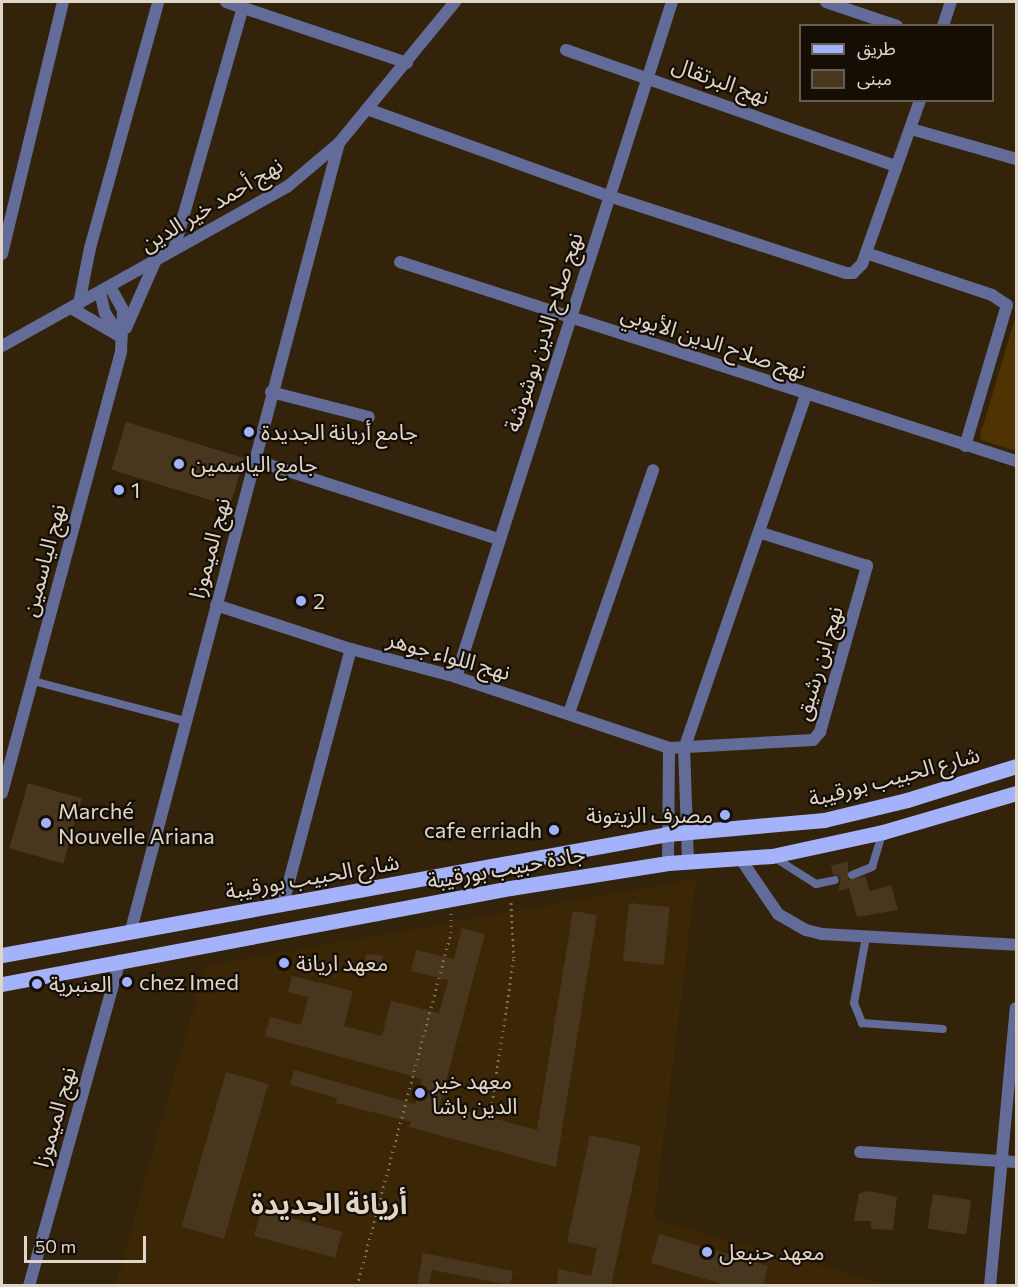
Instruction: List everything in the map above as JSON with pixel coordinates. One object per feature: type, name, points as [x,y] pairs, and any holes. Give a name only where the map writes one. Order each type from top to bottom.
[{"type":"main road","name":"شارع الحبيب بورقيبة","points":[[2,955],[667,834],[824,820],[907,800],[1017,766]]},
{"type":"main road","name":"جادة حبيب بورقيبة","points":[[2,984],[510,888],[668,863],[772,856],[883,832],[1017,793]]},
{"type":"street","points":[[2,254],[63,2]]},
{"type":"street","points":[[121,337],[75,306],[158,2]]},
{"type":"street","points":[[226,2],[407,63]]},
{"type":"street","name":"نهج أحمد خير الدين","points":[[2,346],[286,187],[339,143],[455,2]]},
{"type":"street","name":"نهج صلاح الدين بوشوشة","points":[[456,677],[498,539],[672,2]]},
{"type":"street","points":[[826,2],[891,24]]},
{"type":"street","points":[[944,24],[951,2]]},
{"type":"street","points":[[174,249],[243,7]]},
{"type":"street","name":"نهج البرتقال","points":[[566,50],[648,76],[895,166]]},
{"type":"street","points":[[367,110],[609,196],[846,273],[857,270],[866,253],[919,102]]},
{"type":"street","points":[[911,129],[1017,159]]},
{"type":"street","name":"نهج الميموزا","points":[[131,930],[339,143]]},
{"type":"street","points":[[866,253],[992,295],[1007,305],[965,446]]},
{"type":"street","name":"نهج صلاح الدين الأيوبي","points":[[400,261],[1017,462]]},
{"type":"street","points":[[121,337],[155,262]]},
{"type":"street","points":[[105,290],[105,313],[121,337]]},
{"type":"street","points":[[105,290],[123,310],[121,337]]},
{"type":"street","name":"نهج الياسمين","points":[[2,794],[120,357],[121,337]]},
{"type":"street","points":[[272,392],[369,417]]},
{"type":"street","points":[[688,861],[684,749],[761,533],[806,394]]},
{"type":"street","points":[[254,460],[498,539]]},
{"type":"street","points":[[569,713],[652,470]]},
{"type":"street","name":"نهج ابن رشيق","points":[[669,748],[684,749],[813,740],[820,732],[867,566],[761,533]]},
{"type":"street","name":"نهج اللواء جوهر","points":[[216,605],[351,649],[456,677],[669,748]]},
{"type":"street","points":[[283,904],[351,649]]},
{"type":"street","points":[[668,863],[669,748]]},
{"type":"street","points":[[740,858],[764,898],[791,923],[822,934],[1017,945]]},
{"type":"street","name":"نهج الميموزا","points":[[28,1286],[120,960]]},
{"type":"street","points":[[990,1286],[1017,1008]]},
{"type":"street","points":[[860,1152],[1017,1162]]},
{"type":"lane","points":[[33,681],[186,721]]},
{"type":"lane","points":[[852,875],[872,867],[883,832]]},
{"type":"lane","points":[[772,856],[816,884],[835,880]]},
{"type":"lane","points":[[866,937],[854,1003],[862,1023],[943,1029]]},
{"type":"path","points":[[492,1103],[514,958],[510,888]]},
{"type":"path","points":[[357,1286],[451,933],[449,899]]},
{"type":"shaded area","points":[[1016,315],[1016,451],[981,440],[980,436]]},
{"type":"shaded area","name":"معهد خير الدين باشا","points":[[696,879],[654,1219],[888,1285],[115,1286],[205,966]]},
{"type":"building","name":"جامع الياسمين","points":[[126,422],[245,458],[230,506],[111,470]]},
{"type":"building","name":"Marché Nouvelle Ariana","points":[[28,783],[82,798],[63,864],[9,848]]},
{"type":"building","points":[[848,861],[848,880],[865,876],[870,891],[891,885],[898,910],[857,917],[849,888],[838,891],[841,878],[833,874],[831,866]]},
{"type":"building","points":[[629,903],[670,907],[664,965],[623,961]]},
{"type":"building","points":[[573,911],[597,915],[556,1167],[409,1127],[411,1122],[336,1103],[337,1098],[290,1085],[294,1070],[415,1104],[422,1079],[265,1036],[270,1017],[301,1025],[308,997],[288,992],[292,976],[353,991],[344,1026],[382,1036],[391,1001],[439,1013],[448,980],[411,971],[416,950],[454,959],[462,928],[485,934],[440,1104],[537,1130]]},
{"type":"building","points":[[366,954],[383,956],[381,969],[364,967]]},
{"type":"building","points":[[226,1072],[268,1084],[224,1239],[182,1227]]},
{"type":"building","points":[[590,1135],[641,1146],[611,1286],[556,1286],[559,1269],[591,1276],[597,1248],[567,1242]]},
{"type":"building","points":[[869,1191],[897,1197],[893,1230],[871,1229],[871,1221],[854,1221],[859,1193]]},
{"type":"building","points":[[933,1194],[972,1200],[966,1235],[928,1229]]},
{"type":"building","points":[[261,1210],[342,1232],[335,1258],[254,1236]]},
{"type":"building","points":[[659,1234],[768,1266],[763,1286],[729,1286],[651,1263]]},
{"type":"building","points":[[423,1253],[513,1271],[510,1285],[432,1270],[429,1286],[417,1286]]},
{"type":"place","name":"جامع أريانة الجديدة","points":[[249,432]]},
{"type":"place","name":"جامع الياسمين","points":[[179,464]]},
{"type":"place","name":"1","points":[[119,490]]},
{"type":"place","name":"2","points":[[301,601]]},
{"type":"place","name":"مصرف الزيتونة","points":[[725,815]]},
{"type":"place","name":"Marché Nouvelle Ariana","points":[[46,823]]},
{"type":"place","name":"cafe erriadh","points":[[554,830]]},
{"type":"place","name":"معهد اريانة","points":[[284,963]]},
{"type":"place","name":"chez Imed","points":[[127,982]]},
{"type":"place","name":"العنبرية","points":[[37,984]]},
{"type":"place","name":"معهد خير الدين باشا","points":[[420,1093]]},
{"type":"place","name":"معهد حنبعل","points":[[707,1252]]},
{"type":"district","name":"أريانة الجديدة","points":[[329,1203]]}]
